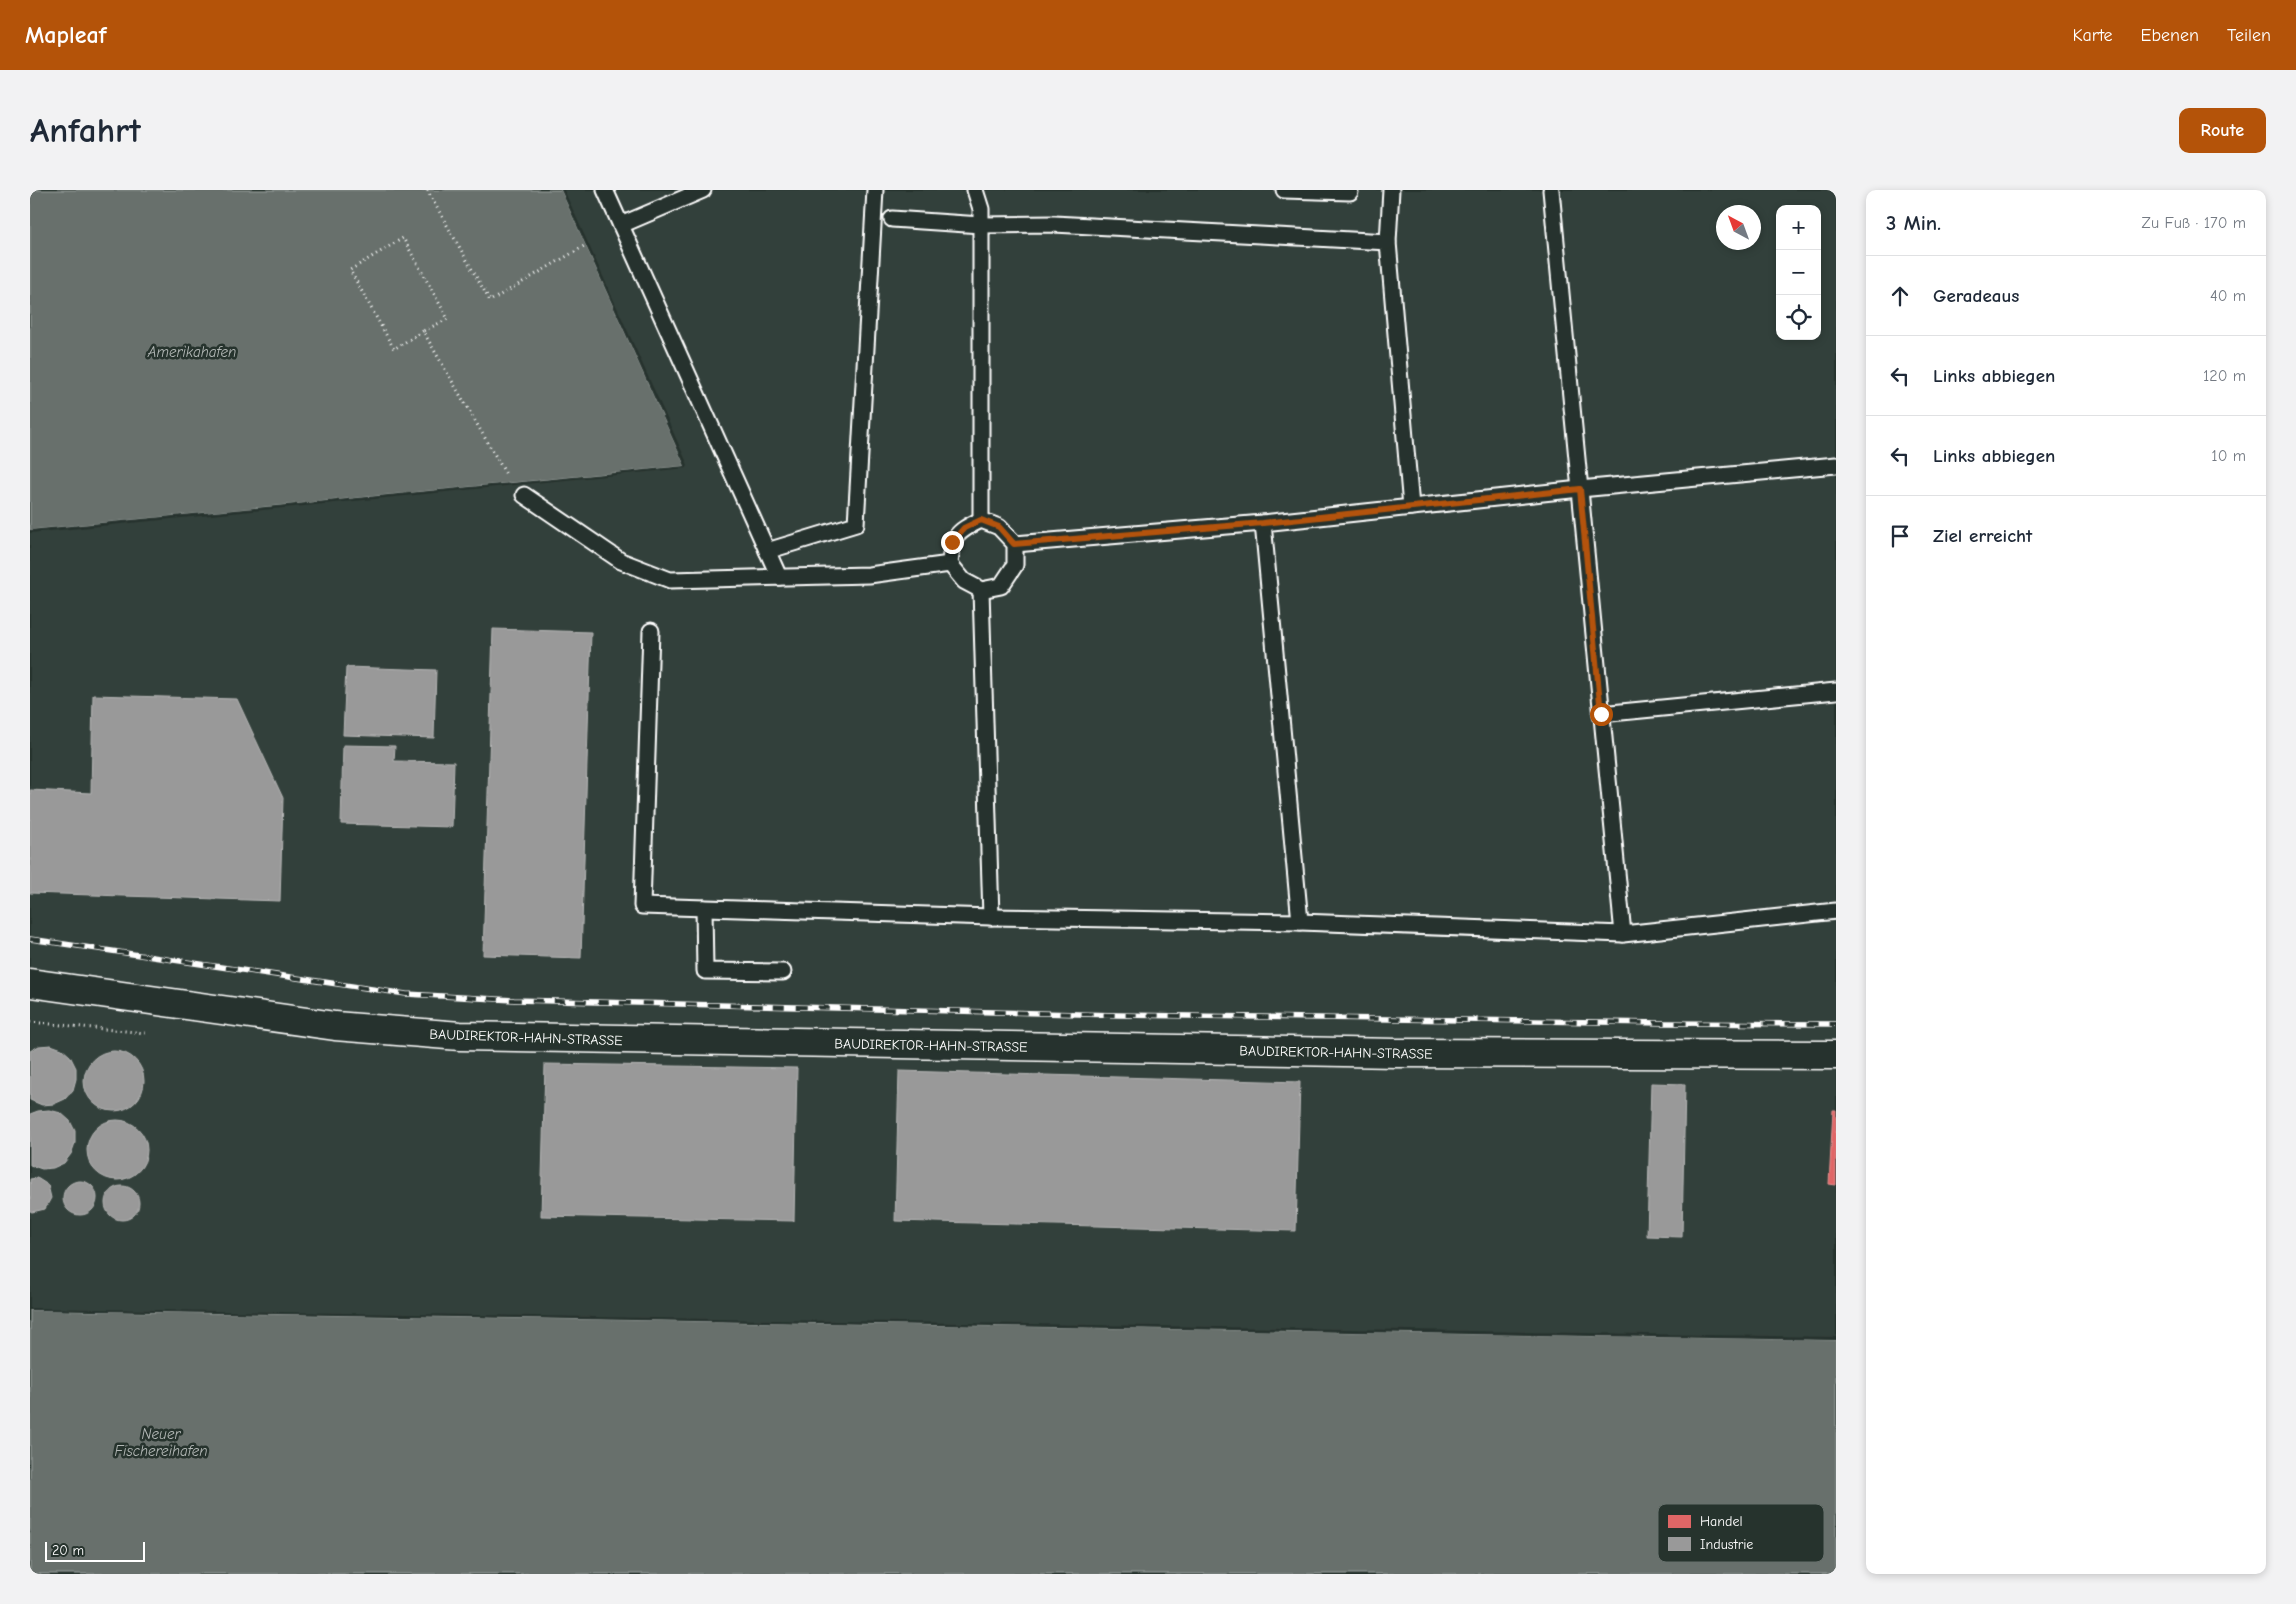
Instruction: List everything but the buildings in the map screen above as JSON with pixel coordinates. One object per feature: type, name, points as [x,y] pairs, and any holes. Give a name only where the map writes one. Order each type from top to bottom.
[{"type":"street","name":"BAUDIREKTOR-HAHN-STRASSE","points":[[30,983],[335,1026],[460,1036],[1376,1053],[1836,1055]]},
{"type":"lane","points":[[605,190],[778,577]]},
{"type":"lane","points":[[621,225],[704,190]]},
{"type":"lane","points":[[767,551],[856,524],[875,190]]},
{"type":"lane","points":[[975,190],[981,209],[981,520]]},
{"type":"lane","points":[[1284,190],[1350,192]]},
{"type":"lane","points":[[1390,190],[1388,242],[1411,507]]},
{"type":"lane","points":[[1551,190],[1622,934]]},
{"type":"lane","points":[[892,219],[981,226],[1054,224],[1388,242]]},
{"type":"lane","points":[[1014,544],[1263,523],[1580,489],[1836,465]]},
{"type":"lane","points":[[524,495],[621,561],[670,580],[869,575],[950,564]]},
{"type":"lane","points":[[981,520],[999,527],[1014,544],[1015,564],[1001,586],[981,590],[964,581],[950,564],[952,542],[964,528],[981,520]]},
{"type":"lane","points":[[1263,523],[1300,922]]},
{"type":"lane","points":[[981,590],[991,917]]},
{"type":"lane","points":[[651,631],[642,906],[991,917],[1300,922],[1622,934],[1836,911]]},
{"type":"lane","points":[[1601,714],[1836,691]]},
{"type":"lane","points":[[704,908],[705,971],[783,972]]},
{"type":"path","points":[[427,190],[490,301],[586,245]]},
{"type":"path","points":[[403,238],[448,319],[423,331],[394,349],[350,270],[403,238]]},
{"type":"path","points":[[423,331],[511,483]]},
{"type":"shaded area","points":[[561,190],[1836,190],[1836,1340],[30,1310],[30,530],[685,466]]},
{"type":"water","name":"Amerikahafen","points":[[30,190],[561,190],[685,466],[30,530]]},
{"type":"water","name":"Neuer Fischereihafen","points":[[30,1310],[1836,1340],[1836,1574],[30,1574]]},
{"type":"pier","points":[[561,190],[564,190],[688,465],[687,468],[30,533],[30,530],[685,466]]},
{"type":"pier","points":[[30,1308],[1836,1337],[1836,1340],[30,1310]]},
{"type":"railway","points":[[30,939],[406,994],[514,1000],[1118,1015],[1836,1024]]},
{"type":"route","points":[[952,542],[964,528],[981,520],[999,527],[1014,544],[1263,523],[1580,489],[1601,714]]}]
